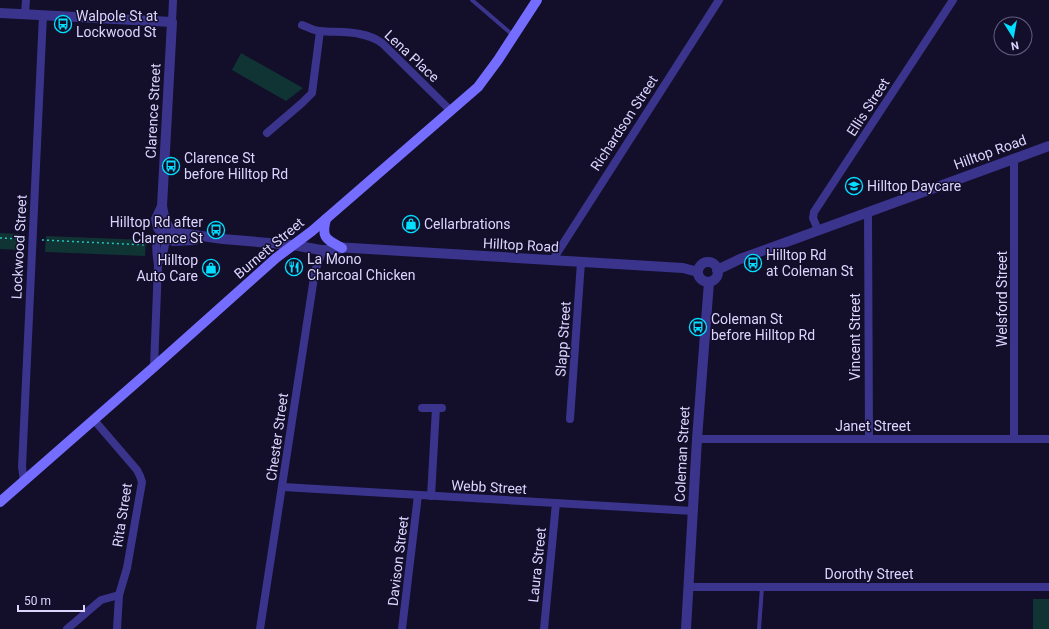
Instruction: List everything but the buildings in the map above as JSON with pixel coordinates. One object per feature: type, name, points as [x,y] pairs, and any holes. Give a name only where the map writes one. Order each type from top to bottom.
[{"type":"main road","name":"Burnett Street","points":[[0,502],[276,258],[326,218],[478,87],[537,0]]},
{"type":"main road","points":[[326,218],[324,228],[325,236],[328,240],[342,248]]},
{"type":"street","points":[[26,0],[26,14]]},
{"type":"street","name":"Clarence Street","points":[[154,367],[158,265],[164,250],[165,230],[162,206],[173,0]]},
{"type":"street","name":"Richardson Street","points":[[552,260],[719,0]]},
{"type":"street","name":"Ellis Street","points":[[818,230],[813,218],[814,212],[953,0]]},
{"type":"street","points":[[0,13],[172,22]]},
{"type":"street","name":"Lockwood Street","points":[[24,481],[22,469],[43,15]]},
{"type":"street","name":"Lena Place","points":[[302,25],[320,31],[332,31],[375,37],[450,111]]},
{"type":"street","points":[[267,133],[312,93],[320,31]]},
{"type":"street","name":"Hilltop Road","points":[[717,270],[740,259],[1049,146]]},
{"type":"street","name":"Welsford Street","points":[[1014,158],[1014,439]]},
{"type":"street","name":"Vincent Street","points":[[868,212],[869,439]]},
{"type":"street","name":"Hilltop Road","points":[[165,230],[223,240],[293,245],[321,250],[342,248]]},
{"type":"street","name":"Hilltop Road","points":[[293,245],[312,244],[342,248],[683,268],[698,272]]},
{"type":"street","name":"Chester Street","points":[[260,629],[315,271],[321,255],[321,250]]},
{"type":"street","name":"Slapp Street","points":[[570,419],[581,262]]},
{"type":"street","points":[[706,262],[711,263],[717,270],[716,276],[709,282],[706,282],[700,278],[698,272],[700,266],[706,262]]},
{"type":"street","name":"Coleman Street","points":[[686,629],[697,439],[709,282]]},
{"type":"street","points":[[422,408],[439,408],[431,496]]},
{"type":"street","name":"Rita Street","points":[[94,420],[137,470],[142,479],[127,568],[119,595],[117,629]]},
{"type":"street","name":"Janet Street","points":[[697,439],[1049,439]]},
{"type":"street","name":"Webb Street","points":[[283,487],[693,511]]},
{"type":"street","name":"Davison Street","points":[[402,629],[418,495]]},
{"type":"street","name":"Laura Street","points":[[544,629],[556,503]]},
{"type":"street","name":"Dorothy Street","points":[[689,587],[1049,587]]},
{"type":"street","points":[[67,629],[101,600],[119,595]]},
{"type":"lane","points":[[472,0],[514,36]]},
{"type":"lane","points":[[759,629],[762,587]]},
{"type":"path","points":[[0,238],[148,245]]},
{"type":"green space","points":[[241,53],[303,88],[286,101],[232,70]]},
{"type":"green space","points":[[0,233],[20,234],[19,250],[0,249]]},
{"type":"green space","points":[[46,236],[146,240],[145,256],[45,252]]},
{"type":"green space","points":[[1033,599],[1049,599],[1049,629],[1033,629]]},
{"type":"place","name":"Walpole St at Lockwood St","points":[[63,24]]},
{"type":"place","name":"Clarence St before Hilltop Rd","points":[[171,166]]},
{"type":"place","name":"Hilltop Daycare","points":[[854,186]]},
{"type":"place","name":"Cellarbrations","points":[[411,224]]},
{"type":"place","name":"Hilltop Rd after Clarence St","points":[[216,230]]},
{"type":"place","name":"Hilltop Rd at Coleman St","points":[[753,263]]},
{"type":"place","name":"La Mono Charcoal Chicken","points":[[294,267]]},
{"type":"place","name":"Hilltop Auto Care","points":[[211,268]]},
{"type":"place","name":"Coleman St before Hilltop Rd","points":[[698,327]]}]
